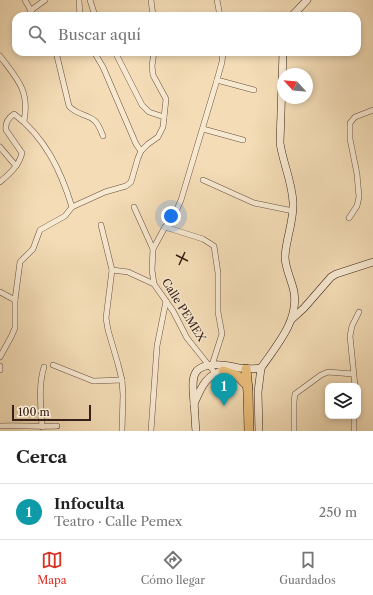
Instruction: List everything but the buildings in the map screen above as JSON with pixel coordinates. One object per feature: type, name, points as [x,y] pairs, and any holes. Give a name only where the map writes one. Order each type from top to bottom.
[{"type":"highway","points":[[242,368],[248,389],[249,431]]},
{"type":"highway","points":[[219,372],[238,376],[248,389]]},
{"type":"street","points":[[25,0],[30,10],[45,0]]},
{"type":"street","points":[[78,0],[80,12]]},
{"type":"street","points":[[90,0],[94,12]]},
{"type":"street","points":[[150,0],[152,12]]},
{"type":"street","points":[[217,0],[219,12]]},
{"type":"street","points":[[296,12],[307,0]]},
{"type":"street","points":[[0,56],[23,89],[26,102],[24,121]]},
{"type":"street","points":[[57,56],[70,106],[75,112],[94,120],[103,136]]},
{"type":"street","points":[[96,56],[103,67],[136,144],[141,151]]},
{"type":"street","points":[[117,56],[142,105],[149,112],[164,117]]},
{"type":"street","points":[[0,357],[11,337],[14,328],[15,300],[19,265],[21,260],[33,249],[40,230],[65,216],[72,207],[105,192],[129,184],[133,179],[141,151],[160,134],[166,99],[153,75],[152,66],[153,56]]},
{"type":"street","points":[[153,250],[165,227],[174,216],[181,200],[203,129],[223,56]]},
{"type":"street","points":[[259,431],[258,392],[260,368],[291,320],[294,312],[294,298],[285,256],[293,211],[292,189],[281,154],[280,143],[283,56]]},
{"type":"street","points":[[217,80],[254,90]]},
{"type":"street","points":[[349,218],[357,206],[359,197],[357,174],[350,139],[350,121],[358,115],[373,110]]},
{"type":"street","points":[[0,182],[16,166],[22,153],[6,130],[5,126],[10,117],[14,114],[24,121],[50,153],[66,187],[72,207]]},
{"type":"street","points":[[203,129],[243,140]]},
{"type":"street","points":[[0,147],[16,166]]},
{"type":"street","points":[[203,180],[254,203],[293,211]]},
{"type":"street","name":"Calle PEMEX","points":[[134,207],[153,250],[152,270],[154,284],[173,311],[187,338],[210,365],[219,372]]},
{"type":"street","points":[[101,225],[112,270],[106,312],[106,324],[122,380],[122,431]]},
{"type":"street","points":[[165,227],[203,239],[214,246],[218,273],[218,312],[222,334],[210,365]]},
{"type":"street","points":[[291,320],[304,308],[331,277],[336,274],[372,264]]},
{"type":"street","points":[[112,270],[128,272],[154,284]]},
{"type":"street","points":[[0,292],[15,300]]},
{"type":"street","points":[[151,431],[157,346],[166,301]]},
{"type":"street","points":[[354,383],[350,336],[352,326],[359,312]]},
{"type":"street","points":[[53,365],[93,381],[122,380]]},
{"type":"street","points":[[196,431],[192,380],[198,369],[210,365],[260,368]]},
{"type":"street","points":[[42,426],[40,394],[41,375],[44,367]]},
{"type":"street","points":[[194,404],[201,387],[210,377],[219,372],[242,368]]},
{"type":"street","points":[[294,431],[294,402],[296,394],[320,375],[328,372],[353,374]]},
{"type":"street","points":[[192,380],[201,387]]},
{"type":"street","points":[[354,419],[354,431]]},
{"type":"street","points":[[0,426],[57,426]]},
{"type":"place","name":"Infoculta","points":[[224,406]]}]
